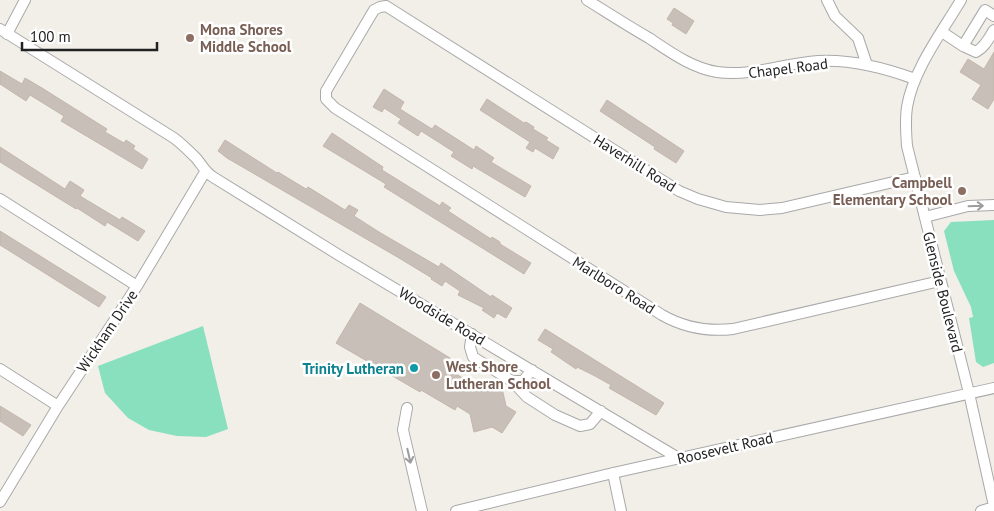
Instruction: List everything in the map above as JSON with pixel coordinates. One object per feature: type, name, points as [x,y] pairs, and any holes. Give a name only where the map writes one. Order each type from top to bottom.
[{"type":"street","points":[[25,0],[4,32],[174,138],[184,145],[197,159],[205,172]]},
{"type":"street","name":"Chapel Road","points":[[588,0],[679,58],[698,67],[715,72],[750,73],[819,61],[848,62],[867,65],[915,79]]},
{"type":"street","points":[[828,0],[836,16],[858,38],[867,65]]},
{"type":"street","name":"Glenside Boulevard","points":[[961,0],[915,79],[907,106],[905,123],[907,146],[969,393],[994,507]]},
{"type":"street","name":"Haverhill Road","points":[[326,100],[326,91],[374,10],[386,6],[679,191],[710,203],[742,210],[782,208],[915,177]]},
{"type":"street","points":[[963,46],[985,10],[994,16]]},
{"type":"street","points":[[942,32],[976,52],[982,48],[994,30]]},
{"type":"street","name":"Marlboro Road","points":[[326,100],[335,108],[645,305],[673,321],[687,326],[701,330],[719,331],[733,329],[940,282]]},
{"type":"street","name":"Wickham Drive","points":[[0,502],[58,406],[137,286],[205,172]]},
{"type":"street","name":"Woodside Road","points":[[205,172],[680,459]]},
{"type":"street","points":[[0,199],[137,286]]},
{"type":"street","points":[[925,217],[968,206],[994,205]]},
{"type":"street","points":[[472,334],[470,347],[473,357],[512,381],[527,397],[555,415],[580,426],[590,424],[601,412]]},
{"type":"street","points":[[0,369],[58,406]]},
{"type":"street","points":[[512,381],[523,381],[532,370]]},
{"type":"street","name":"Roosevelt Road","points":[[456,511],[613,473],[994,388]]},
{"type":"street","points":[[407,408],[403,430],[422,511]]},
{"type":"street","points":[[613,473],[621,511]]},
{"type":"street","points":[[981,511],[994,507]]},
{"type":"green space","points":[[994,220],[994,363],[983,367],[976,362],[969,318],[973,317],[971,307],[954,271],[944,231],[951,222]]},
{"type":"green space","points":[[203,326],[228,429],[206,437],[177,436],[149,430],[128,418],[105,393],[98,366]]},
{"type":"building","points":[[674,8],[694,21],[686,34],[672,25],[673,23],[667,19]]},
{"type":"building","points":[[994,52],[994,99],[988,109],[972,99],[981,85],[960,72],[968,59],[984,69]]},
{"type":"building","points":[[0,71],[22,84],[25,78],[107,129],[105,132],[124,143],[126,140],[135,146],[133,149],[148,159],[142,169],[61,121],[64,116],[30,95],[26,101],[0,84]]},
{"type":"building","points":[[384,89],[404,102],[400,109],[432,129],[435,125],[474,150],[476,146],[494,158],[491,162],[531,186],[525,197],[473,166],[472,169],[451,156],[454,152],[421,131],[418,136],[398,123],[401,119],[384,108],[382,112],[373,107]]},
{"type":"building","points":[[487,99],[524,123],[526,122],[534,127],[533,129],[548,138],[546,140],[559,148],[553,159],[535,148],[533,152],[526,148],[530,142],[480,110]]},
{"type":"building","points":[[607,100],[684,151],[676,163],[600,111]]},
{"type":"building","points":[[332,133],[383,167],[382,170],[440,206],[442,202],[451,208],[448,211],[531,263],[524,274],[384,187],[386,184],[323,146]]},
{"type":"building","points":[[225,140],[277,173],[306,189],[308,187],[345,210],[349,205],[358,210],[354,216],[379,232],[439,267],[441,263],[491,297],[492,295],[512,308],[506,318],[497,313],[494,318],[482,310],[484,308],[458,295],[460,291],[445,281],[442,286],[399,258],[227,158],[218,151]]},
{"type":"building","points":[[0,147],[65,189],[70,181],[84,190],[80,196],[120,220],[122,217],[145,231],[138,241],[107,222],[105,226],[0,162]]},
{"type":"building","points":[[0,231],[106,297],[99,307],[0,245]]},
{"type":"building","name":"Trinity Lutheran","points":[[360,303],[450,358],[445,367],[483,391],[502,388],[506,406],[516,412],[502,433],[492,427],[474,432],[470,414],[457,406],[455,410],[421,390],[420,392],[336,343]]},
{"type":"building","points":[[545,329],[664,403],[656,415],[609,388],[611,385],[577,367],[576,369],[551,352],[553,349],[538,340]]},
{"type":"building","points":[[0,406],[31,425],[23,436],[0,421]]},
{"type":"place","name":"Mona Shores Middle School","points":[[190,38]]},
{"type":"place","name":"Campbell Elementary School","points":[[962,191]]},
{"type":"place","name":"Trinity Lutheran","points":[[414,368]]},
{"type":"place","name":"West Shore Lutheran School","points":[[436,375]]}]
